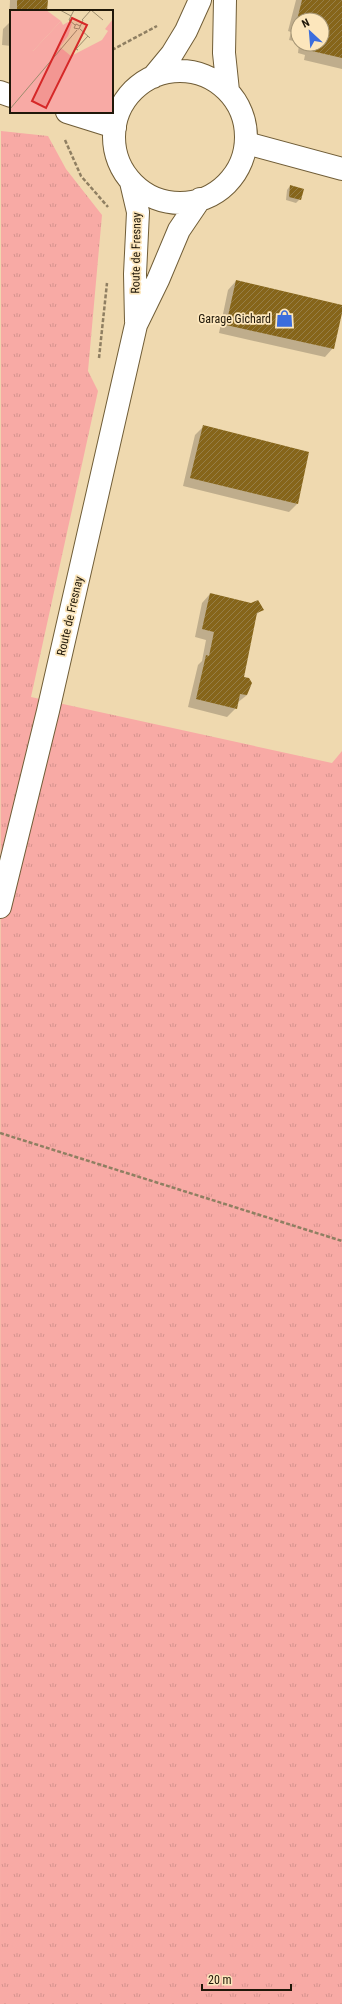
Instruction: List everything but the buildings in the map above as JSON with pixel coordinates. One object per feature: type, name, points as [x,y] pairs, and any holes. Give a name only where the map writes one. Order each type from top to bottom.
[{"type":"street","points":[[152,77],[173,71],[195,73],[213,79],[228,91],[239,106],[245,124],[246,143],[241,164],[228,183],[210,197],[188,203],[165,202],[147,194],[132,182],[120,166],[115,147],[115,127],[122,107],[135,90],[152,77],[172,54],[186,31],[200,0]]},
{"type":"street","points":[[225,0],[224,53],[228,91]]},
{"type":"street","points":[[0,92],[10,96]]},
{"type":"street","points":[[70,113],[115,127]]},
{"type":"street","points":[[246,143],[342,169]]},
{"type":"street","name":"Route de Fresnay","points":[[132,182],[138,212],[135,274],[136,325]]},
{"type":"street","name":"Route de Fresnay","points":[[0,907],[50,704],[136,325],[158,280],[178,230],[200,199]]},
{"type":"path","points":[[113,49],[164,22]]},
{"type":"path","points":[[67,113],[62,131],[67,148],[81,176],[108,206],[109,213]]},
{"type":"path","points":[[107,281],[98,374],[119,396]]},
{"type":"path","points":[[0,1132],[342,1241]]},
{"type":"green space","points":[[1,131],[48,136],[66,169],[102,215],[88,371],[98,391],[31,697],[332,763],[342,751],[342,2004],[0,2004]]},
{"type":"place","name":"Garage Gichard","points":[[284,319]]}]
